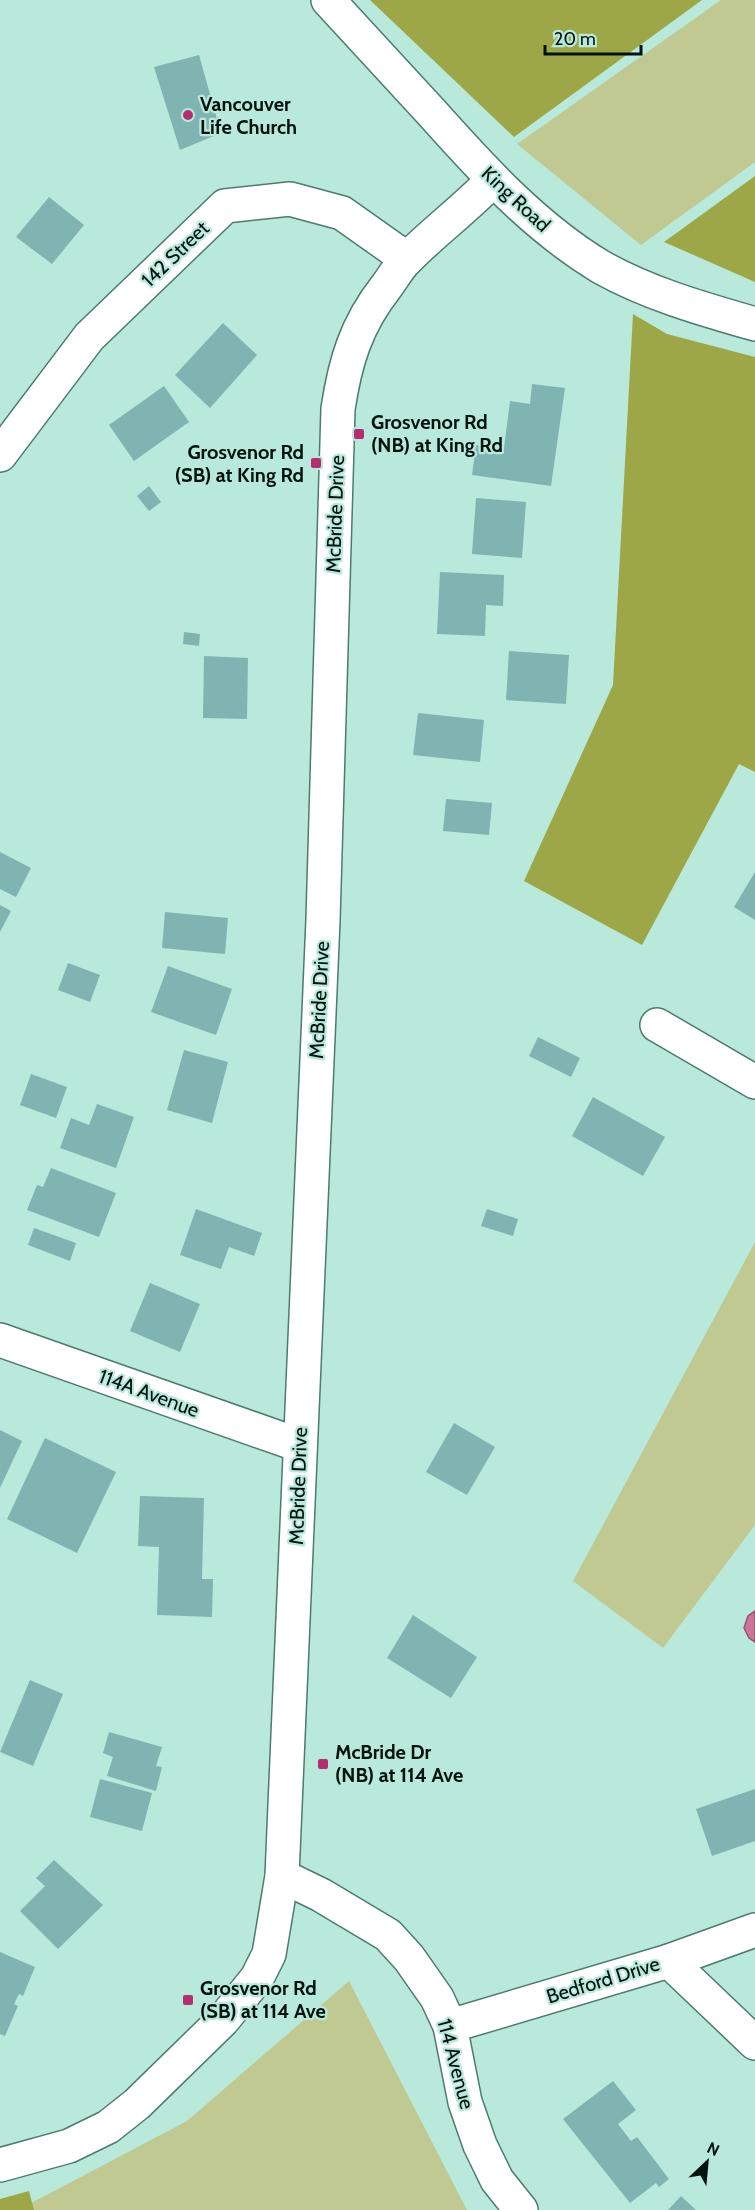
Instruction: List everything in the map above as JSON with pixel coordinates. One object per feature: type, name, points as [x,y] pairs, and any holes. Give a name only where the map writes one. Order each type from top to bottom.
[{"type":"street","name":"King Road","points":[[328,0],[493,180],[559,239],[619,276],[686,303],[755,324]]},
{"type":"street","name":"McBride Drive","points":[[0,2165],[69,2146],[108,2127],[137,2104],[223,2020],[257,1978],[269,1954],[282,1876],[323,908],[338,409],[344,369],[354,339],[376,298],[407,259],[463,211],[493,180]]},
{"type":"street","name":"142 Street","points":[[0,456],[89,337],[225,206],[290,199],[342,213],[407,259]]},
{"type":"street","points":[[657,1025],[755,1082]]},
{"type":"street","name":"114A Avenue","points":[[0,1340],[299,1445]]},
{"type":"street","name":"114 Avenue","points":[[282,1876],[321,1894],[388,1935],[409,1958],[437,1998],[450,2026],[465,2102],[480,2145],[497,2180],[521,2210]]},
{"type":"street","name":"Bedford Drive","points":[[450,2026],[669,1960],[755,1930]]},
{"type":"street","points":[[669,1960],[755,2043]]},
{"type":"green space","points":[[370,0],[702,0],[514,137]]},
{"type":"green space","points":[[721,0],[755,0],[755,162],[641,245],[517,144]]},
{"type":"green space","points":[[755,176],[755,282],[664,242]]},
{"type":"green space","points":[[633,314],[667,334],[755,357],[755,772],[739,764],[642,945],[524,881],[613,685]]},
{"type":"green space","points":[[755,1242],[755,1525],[663,1648],[573,1581]]},
{"type":"green space","points":[[349,1981],[467,2210],[18,2210],[187,2121]]},
{"type":"green space","points":[[29,2191],[34,2210],[0,2210],[0,2199]]},
{"type":"shaded area","points":[[755,1611],[755,1642],[749,1638],[744,1628],[748,1616]]},
{"type":"building","points":[[199,55],[221,133],[180,150],[154,67]]},
{"type":"building","points":[[49,197],[84,225],[52,264],[16,237]]},
{"type":"building","points":[[223,323],[257,355],[210,408],[175,375]]},
{"type":"building","points":[[532,384],[565,388],[551,486],[472,475],[476,445],[504,448],[510,401],[530,404]]},
{"type":"building","points":[[164,386],[189,422],[134,461],[109,425]]},
{"type":"building","points":[[149,486],[161,502],[149,511],[137,496]]},
{"type":"building","points":[[476,498],[526,502],[522,558],[472,554]]},
{"type":"building","points":[[440,572],[504,575],[503,606],[486,605],[485,636],[437,634]]},
{"type":"building","points":[[184,632],[200,634],[199,646],[183,644]]},
{"type":"building","points":[[509,651],[569,655],[566,704],[506,700]]},
{"type":"building","points":[[204,656],[248,658],[247,719],[203,718]]},
{"type":"building","points":[[418,713],[484,720],[480,762],[413,755]]},
{"type":"building","points":[[446,799],[492,803],[489,835],[443,831]]},
{"type":"building","points":[[0,852],[31,868],[16,897],[0,889]]},
{"type":"building","points":[[755,872],[755,920],[734,907]]},
{"type":"building","points":[[0,905],[11,911],[0,932]]},
{"type":"building","points":[[165,912],[228,918],[225,954],[162,948]]},
{"type":"building","points":[[68,963],[100,975],[90,1002],[58,990]]},
{"type":"building","points":[[168,966],[232,989],[216,1035],[151,1012]]},
{"type":"building","points":[[538,1037],[580,1058],[571,1077],[529,1056]]},
{"type":"building","points":[[184,1050],[228,1062],[212,1123],[167,1110]]},
{"type":"building","points":[[31,1074],[67,1087],[56,1118],[20,1105]]},
{"type":"building","points":[[593,1097],[665,1137],[643,1176],[572,1136]]},
{"type":"building","points":[[97,1104],[134,1117],[116,1168],[60,1148],[71,1118],[89,1125]]},
{"type":"building","points":[[51,1168],[116,1193],[99,1237],[27,1210],[37,1185],[43,1187]]},
{"type":"building","points":[[196,1209],[262,1233],[254,1256],[229,1247],[221,1269],[180,1255]]},
{"type":"building","points":[[487,1209],[518,1219],[513,1236],[481,1226]]},
{"type":"building","points":[[34,1228],[76,1243],[70,1261],[28,1245]]},
{"type":"building","points":[[150,1283],[200,1304],[180,1352],[130,1331]]},
{"type":"building","points":[[454,1423],[495,1447],[467,1495],[426,1472]]},
{"type":"building","points":[[0,1430],[22,1441],[0,1488]]},
{"type":"building","points":[[45,1438],[116,1472],[77,1553],[7,1519]]},
{"type":"building","points":[[140,1496],[204,1498],[202,1579],[213,1579],[212,1617],[157,1615],[159,1547],[138,1546]]},
{"type":"building","points":[[413,1615],[477,1657],[451,1698],[387,1658]]},
{"type":"building","points":[[30,1680],[63,1694],[33,1766],[0,1752]]},
{"type":"building","points":[[109,1732],[162,1747],[156,1766],[162,1767],[156,1791],[107,1776],[113,1757],[103,1753]]},
{"type":"building","points":[[100,1779],[152,1793],[142,1831],[90,1817]]},
{"type":"building","points":[[755,1789],[755,1841],[712,1856],[696,1809]]},
{"type":"building","points":[[54,1860],[103,1905],[58,1949],[20,1911],[45,1886],[36,1878]]},
{"type":"building","points":[[0,1952],[35,1967],[23,1996],[19,1994],[14,2004],[18,2006],[5,2036],[0,2034]]},
{"type":"building","points":[[613,2081],[636,2110],[618,2124],[631,2141],[637,2137],[669,2179],[659,2187],[656,2183],[630,2203],[563,2119]]},
{"type":"building","points":[[681,2196],[696,2210],[668,2210]]},
{"type":"place","name":"Vancouver Life Church","points":[[188,115]]},
{"type":"place","name":"Grosvenor Rd (NB) at King Rd","points":[[359,434]]},
{"type":"place","name":"Grosvenor Rd (SB) at King Rd","points":[[316,463]]},
{"type":"place","name":"McBride Dr (NB) at 114 Ave","points":[[323,1764]]},
{"type":"place","name":"Grosvenor Rd (SB) at 114 Ave","points":[[188,2000]]}]
